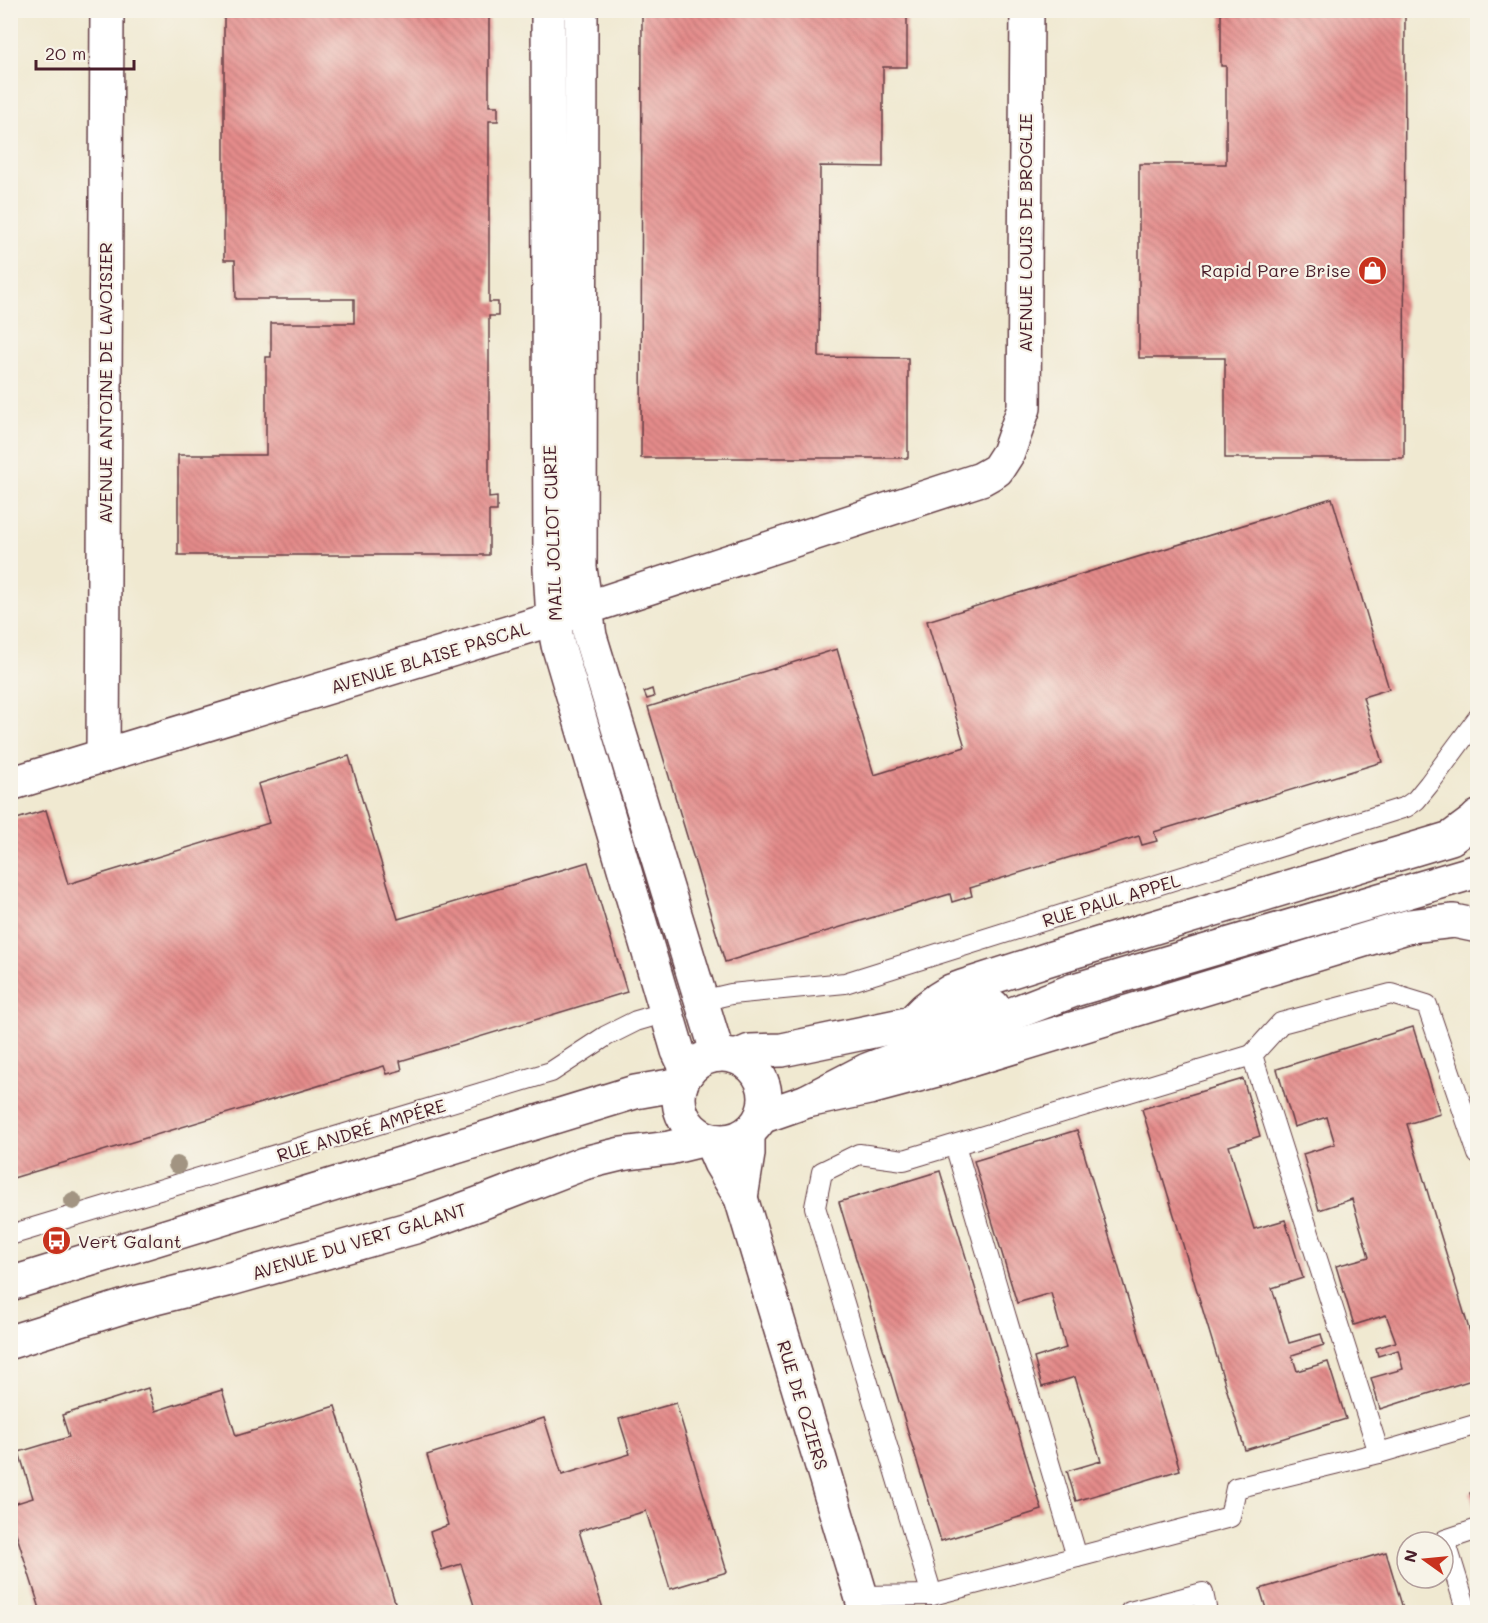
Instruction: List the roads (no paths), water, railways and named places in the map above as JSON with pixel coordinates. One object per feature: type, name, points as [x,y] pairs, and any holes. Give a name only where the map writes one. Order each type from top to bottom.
[{"type":"main road","name":"AVENUE ANTOINE DE LAVOISIER","points":[[103,756],[107,10]]},
{"type":"main road","name":"MAIL JOLIOT CURIE","points":[[548,10],[550,569],[554,619],[558,645],[685,1078]]},
{"type":"main road","name":"MAIL JOLIOT CURIE","points":[[581,10],[580,568],[585,609],[590,636],[701,1001],[727,1056]]},
{"type":"main road","name":"AVENUE LOUIS DE BROGLIE","points":[[1008,453],[1024,408],[1027,10]]},
{"type":"main road","name":"AVENUE BLAISE PASCAL","points":[[10,784],[554,619],[981,479],[997,470],[1008,453]]},
{"type":"main road","points":[[911,1023],[925,1009],[951,991],[1052,958],[1451,838],[1478,817]]},
{"type":"main road","points":[[1074,990],[782,1050],[750,1051],[701,1060],[692,1067],[685,1078],[679,1100],[682,1116],[692,1130],[708,1140],[731,1141],[754,1125],[867,1070],[1074,990],[1478,871]]},
{"type":"main road","points":[[807,1101],[869,1088],[944,1068],[1410,926],[1454,921],[1478,926]]},
{"type":"main road","name":"RUE ANDRÉ AMPÉRE","points":[[667,1012],[701,1001]]},
{"type":"main road","points":[[727,1056],[749,1064],[762,1081],[765,1095],[754,1125]]},
{"type":"main road","points":[[10,1284],[685,1078]]},
{"type":"main road","name":"RUE DE OZIERS","points":[[741,1198],[754,1125]]},
{"type":"main road","name":"RUE DE OZIERS","points":[[708,1140],[741,1198],[863,1604]]},
{"type":"main road","name":"AVENUE DU VERT GALANT","points":[[10,1342],[135,1303],[227,1280],[415,1227],[584,1163],[621,1154],[708,1140]]},
{"type":"lane","name":"RUE PAUL APPEL","points":[[701,1001],[731,994],[845,983],[1406,807],[1423,792],[1478,718]]},
{"type":"lane","points":[[932,1595],[815,1207],[822,1172],[860,1154],[904,1161],[1251,1055],[1281,1023],[1391,994],[1427,1005],[1478,1154]]},
{"type":"lane","name":"RUE ANDRÉ AMPÉRE","points":[[10,1235],[551,1072],[615,1031],[636,1021],[667,1012]]},
{"type":"lane","points":[[1251,1055],[1379,1453]]},
{"type":"lane","points":[[955,1145],[1077,1557]]},
{"type":"lane","points":[[863,1604],[932,1595],[1230,1517],[1236,1488],[1379,1453],[1478,1424]]},
{"type":"lane","points":[[1467,1612],[1445,1540],[1478,1529]]},
{"type":"lane","points":[[1130,1612],[1203,1593],[1208,1612]]},
{"type":"place","name":"Rapid Pare Brise","points":[[1372,270]]},
{"type":"place","name":"Vert Galant","points":[[57,1241]]}]
